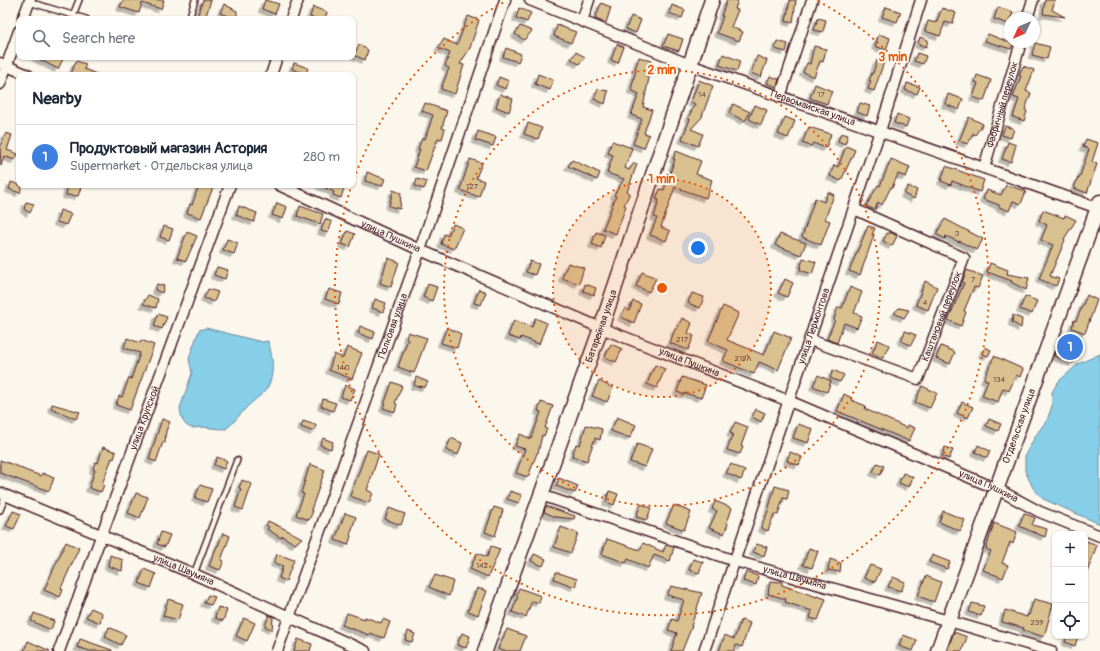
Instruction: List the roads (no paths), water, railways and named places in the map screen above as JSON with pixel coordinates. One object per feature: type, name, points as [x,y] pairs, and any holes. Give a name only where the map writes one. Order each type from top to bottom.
[{"type":"street","points":[[292,16],[298,0]]},
{"type":"street","name":"Полковая улица","points":[[277,651],[420,250],[504,0]]},
{"type":"street","name":"Первомайская улица","points":[[530,0],[690,65],[984,168],[1098,213]]},
{"type":"street","points":[[582,21],[589,0]]},
{"type":"street","name":"Батарейная улица","points":[[485,651],[601,328],[712,0]]},
{"type":"street","points":[[780,97],[812,0]]},
{"type":"street","name":"улица Лермонтова","points":[[704,651],[880,131],[921,0]]},
{"type":"street","points":[[1030,12],[1033,0]]},
{"type":"street","points":[[24,16],[30,1]]},
{"type":"street","points":[[0,84],[3,64],[16,37]]},
{"type":"street","name":"Фабричный переулок","points":[[984,168],[1019,48]]},
{"type":"street","points":[[271,72],[276,60]]},
{"type":"street","points":[[3,64],[21,72]]},
{"type":"street","name":"улица Крупской","points":[[59,651],[229,188]]},
{"type":"street","name":"улица Пушкина","points":[[286,188],[420,250],[601,328],[789,401],[997,489],[1040,512],[1100,536]]},
{"type":"street","name":"Каштановый переулок","points":[[810,340],[918,379],[964,258],[854,209]]},
{"type":"street","name":"Отдельская улица","points":[[938,651],[1098,213]]},
{"type":"street","name":"улица Шаумяна","points":[[3,494],[194,574],[365,651]]},
{"type":"street","name":"улица Шаумяна","points":[[541,495],[734,561],[1051,651]]},
{"type":"lane","points":[[73,15],[79,0]]},
{"type":"lane","points":[[190,16],[196,0]]},
{"type":"lane","points":[[30,1],[76,16]]},
{"type":"lane","points":[[194,574],[237,460]]},
{"type":"lane","points":[[0,510],[3,494]]},
{"type":"water","points":[[206,328],[262,342],[268,341],[271,353],[272,374],[268,387],[226,429],[203,427],[193,428],[185,424],[181,415],[180,408],[192,373],[189,359],[190,355],[199,330]]},
{"type":"water","points":[[1100,354],[1100,524],[1043,499],[1033,488],[1025,471],[1025,455],[1036,435],[1047,420],[1052,406],[1052,392],[1058,382],[1078,364]]},
{"type":"place","name":"Продуктовый магазин Астория","points":[[1070,347]]}]
